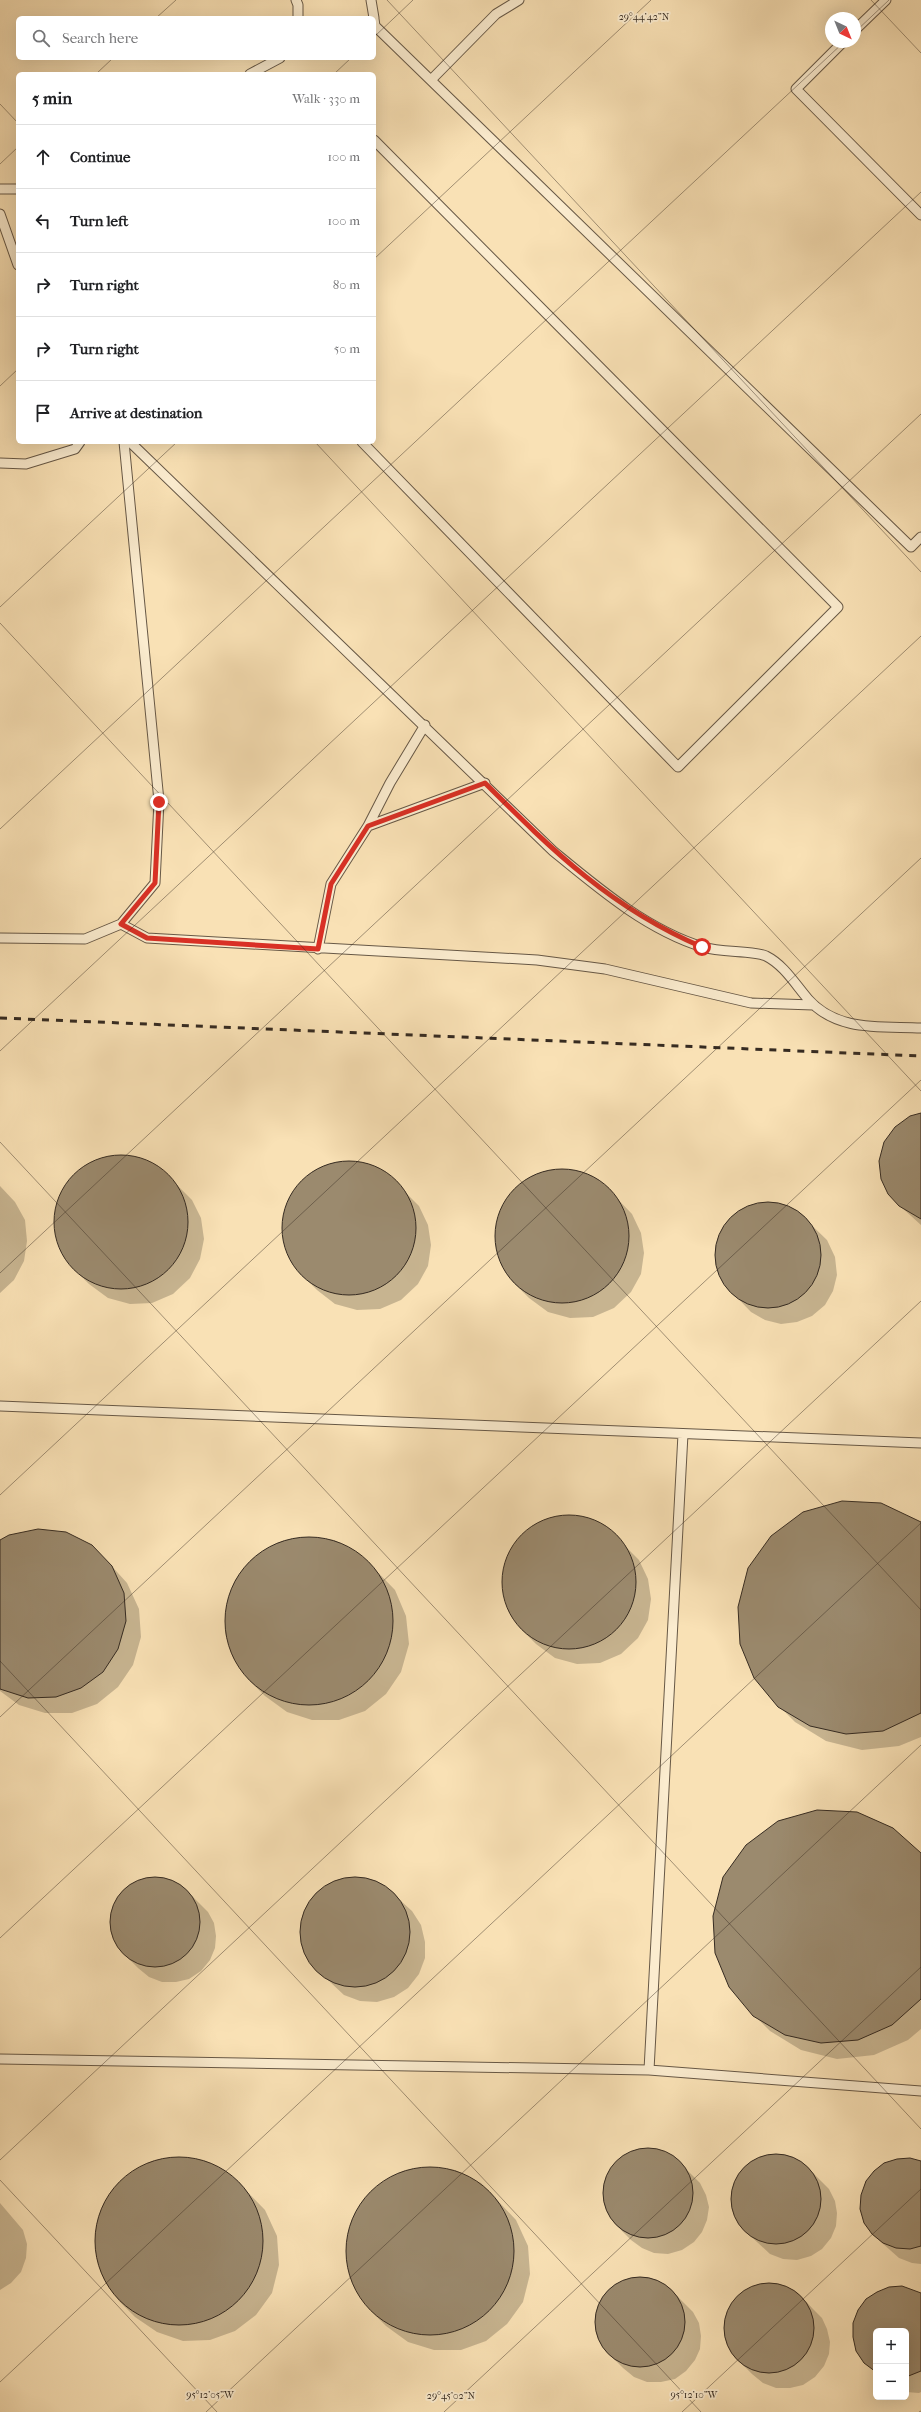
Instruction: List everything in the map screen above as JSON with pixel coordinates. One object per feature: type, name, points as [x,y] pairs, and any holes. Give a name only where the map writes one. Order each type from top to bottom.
[{"type":"lane","points":[[296,0],[298,6],[298,16]]},
{"type":"lane","points":[[371,0],[373,16]]},
{"type":"lane","points":[[432,80],[496,14],[519,0]]},
{"type":"lane","points":[[861,24],[886,0]]},
{"type":"lane","points":[[376,24],[911,546],[921,537]]},
{"type":"lane","points":[[837,48],[796,89],[921,215]]},
{"type":"lane","points":[[253,72],[273,60]]},
{"type":"lane","points":[[364,444],[678,767],[838,607],[376,142]]},
{"type":"lane","points":[[0,189],[16,190]]},
{"type":"lane","points":[[0,214],[16,259]]},
{"type":"lane","points":[[0,464],[26,464],[75,449],[79,444]]},
{"type":"lane","points":[[0,938],[85,939],[121,924],[155,883],[159,802],[124,444]]},
{"type":"lane","points":[[132,444],[485,783],[553,851],[612,898],[674,935],[702,947],[716,951],[764,955],[779,964],[813,1005],[834,1020],[851,1025],[921,1028]]},
{"type":"lane","points":[[318,949],[331,884],[368,826],[390,783],[424,725]]},
{"type":"lane","points":[[368,826],[485,783]]},
{"type":"lane","points":[[121,924],[147,938],[318,949],[537,960],[605,969],[752,1003],[813,1005]]},
{"type":"lane","points":[[0,1406],[921,1443]]},
{"type":"lane","points":[[649,2070],[683,1434]]},
{"type":"lane","points":[[0,2058],[649,2070],[921,2091]]},
{"type":"building","points":[[921,1113],[921,1219],[899,1206],[888,1194],[881,1179],[879,1161],[884,1142],[895,1127],[910,1116]]},
{"type":"building","points":[[121,1155],[147,1160],[163,1170],[173,1180],[183,1196],[188,1222],[183,1248],[173,1264],[163,1274],[147,1284],[121,1289],[95,1284],[79,1274],[69,1264],[59,1248],[54,1222],[59,1196],[69,1180],[79,1170],[95,1160]]},
{"type":"building","points":[[349,1161],[375,1166],[391,1176],[401,1186],[411,1202],[416,1228],[411,1254],[401,1270],[391,1280],[375,1290],[349,1295],[323,1290],[307,1280],[297,1270],[287,1254],[282,1228],[287,1202],[297,1186],[307,1176],[323,1166]]},
{"type":"building","points":[[562,1169],[588,1174],[604,1184],[614,1194],[624,1210],[629,1236],[624,1262],[614,1278],[604,1288],[588,1298],[562,1303],[536,1298],[520,1288],[510,1278],[500,1262],[495,1236],[500,1210],[510,1194],[520,1184],[536,1174]]},
{"type":"building","points":[[768,1202],[788,1206],[806,1217],[817,1235],[821,1255],[817,1275],[806,1293],[788,1304],[768,1308],[748,1304],[730,1293],[719,1275],[715,1255],[719,1235],[730,1217],[748,1206]]},
{"type":"building","points":[[842,1501],[881,1503],[921,1522],[921,1713],[883,1731],[846,1734],[810,1726],[778,1707],[754,1678],[740,1644],[738,1607],[748,1568],[771,1536],[803,1512]]},
{"type":"building","points":[[569,1515],[595,1520],[611,1530],[621,1540],[631,1556],[636,1582],[631,1608],[621,1624],[611,1634],[595,1644],[569,1649],[543,1644],[527,1634],[517,1624],[507,1608],[502,1582],[507,1556],[517,1540],[527,1530],[543,1520]]},
{"type":"building","points":[[38,1529],[66,1532],[92,1545],[112,1566],[124,1593],[126,1621],[118,1649],[103,1672],[81,1688],[56,1697],[28,1698],[0,1689],[0,1540],[9,1535]]},
{"type":"building","points":[[301,1537],[317,1537],[341,1543],[356,1551],[369,1561],[379,1574],[387,1589],[392,1605],[392,1637],[387,1653],[379,1668],[369,1681],[356,1691],[333,1702],[317,1705],[301,1705],[285,1702],[269,1695],[255,1686],[244,1675],[235,1661],[228,1645],[225,1629],[225,1613],[228,1597],[235,1581],[244,1567],[255,1556],[269,1547],[285,1540]]},
{"type":"building","points":[[817,1810],[857,1812],[893,1828],[921,1853],[921,1999],[892,2025],[858,2040],[821,2043],[785,2035],[753,2016],[729,1987],[715,1953],[713,1916],[723,1877],[746,1845],[778,1821]]},
{"type":"building","points":[[155,1877],[172,1880],[187,1890],[197,1905],[200,1922],[197,1939],[187,1954],[172,1964],[155,1967],[138,1964],[123,1954],[113,1939],[110,1922],[113,1905],[123,1890],[138,1880]]},
{"type":"building","points":[[355,1877],[376,1881],[386,1886],[394,1893],[401,1901],[406,1911],[410,1932],[406,1953],[401,1963],[394,1971],[386,1978],[376,1983],[355,1987],[334,1983],[324,1978],[316,1971],[309,1963],[304,1953],[300,1932],[304,1911],[309,1901],[316,1893],[324,1886],[334,1881]]},
{"type":"building","points":[[648,2148],[665,2151],[680,2161],[690,2176],[693,2193],[690,2210],[680,2225],[665,2235],[648,2238],[631,2235],[616,2225],[606,2210],[603,2193],[606,2176],[616,2161],[631,2151]]},
{"type":"building","points":[[776,2154],[793,2157],[808,2167],[818,2182],[821,2199],[818,2216],[808,2231],[793,2241],[776,2244],[759,2241],[744,2231],[734,2216],[731,2199],[734,2182],[744,2167],[759,2157]]},
{"type":"building","points":[[171,2157],[187,2157],[211,2163],[226,2171],[239,2181],[249,2194],[257,2209],[262,2225],[262,2257],[257,2273],[249,2288],[239,2301],[226,2311],[203,2322],[187,2325],[171,2325],[155,2322],[139,2315],[125,2306],[114,2295],[105,2281],[98,2265],[95,2249],[95,2233],[98,2217],[105,2201],[114,2187],[125,2176],[139,2167],[155,2160]]},
{"type":"building","points":[[910,2158],[921,2161],[921,2246],[910,2249],[896,2248],[883,2243],[872,2234],[864,2223],[860,2209],[861,2195],[866,2181],[874,2171],[884,2163],[897,2159]]},
{"type":"building","points":[[422,2167],[438,2167],[462,2173],[477,2181],[490,2191],[500,2204],[508,2219],[513,2235],[513,2267],[508,2283],[500,2298],[490,2311],[477,2321],[454,2332],[438,2335],[422,2335],[406,2332],[390,2325],[376,2316],[365,2305],[356,2291],[349,2275],[346,2259],[346,2243],[349,2227],[356,2211],[365,2197],[376,2186],[390,2177],[406,2170]]},
{"type":"building","points":[[640,2277],[657,2280],[672,2290],[682,2305],[685,2322],[682,2339],[672,2354],[657,2364],[640,2367],[623,2364],[608,2354],[598,2339],[595,2322],[598,2305],[608,2290],[623,2280]]},
{"type":"building","points":[[769,2283],[786,2286],[801,2296],[811,2311],[814,2328],[811,2345],[801,2360],[786,2370],[769,2373],[752,2370],[737,2360],[727,2345],[724,2328],[727,2311],[737,2296],[752,2286]]},
{"type":"building","points":[[902,2286],[921,2293],[921,2371],[909,2376],[909,2328],[873,2328],[873,2370],[864,2363],[856,2351],[853,2337],[853,2323],[858,2310],[866,2299],[889,2287]]},
{"type":"railway","points":[[0,1018],[921,1056]]},
{"type":"route","points":[[159,802],[155,883],[121,924],[147,938],[318,949],[331,884],[368,826],[485,783],[553,851],[595,886],[635,913],[674,935],[702,947]]}]
